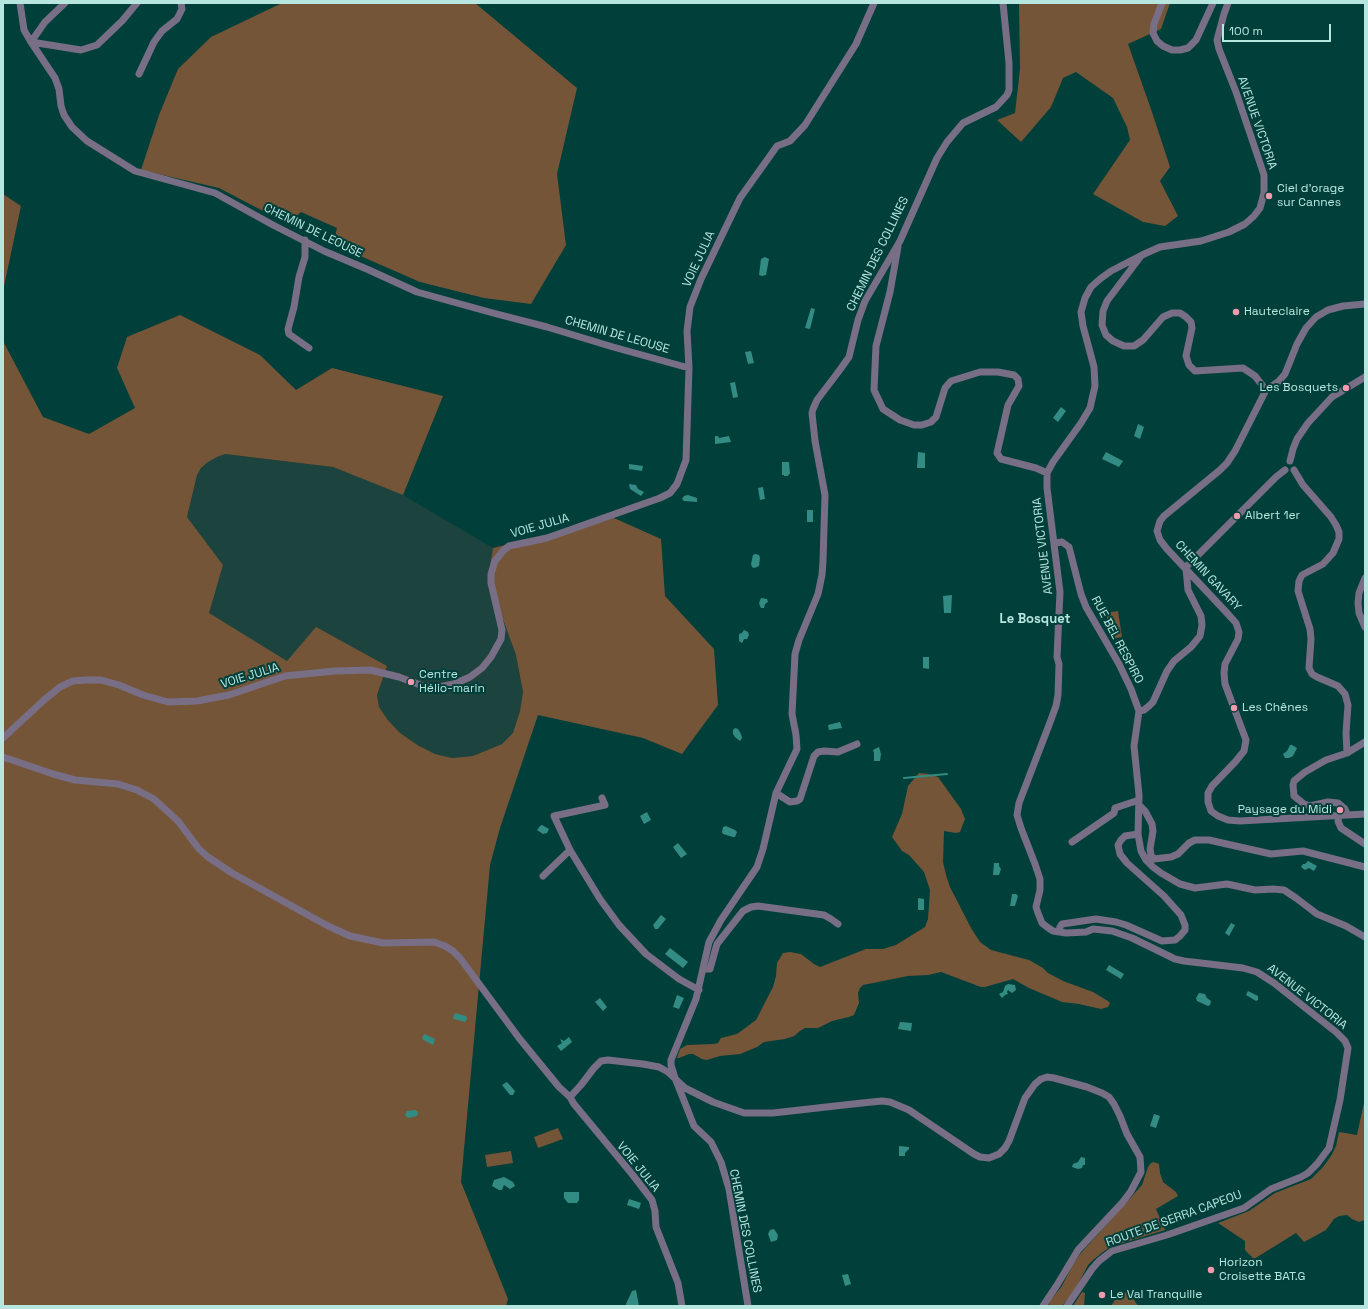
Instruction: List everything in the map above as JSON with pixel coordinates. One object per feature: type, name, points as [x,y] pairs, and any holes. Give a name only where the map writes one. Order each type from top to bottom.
[{"type":"street","name":"CHEMIN DE LEOUSE","points":[[20,3],[24,30],[58,83],[61,106],[64,115],[72,127],[87,141],[135,171],[215,193],[324,251],[417,292],[547,327],[689,368]]},
{"type":"street","points":[[65,3],[45,22],[31,42],[81,50],[97,44],[137,3]]},
{"type":"street","points":[[139,74],[154,42],[162,31],[177,19],[182,9],[181,3]]},
{"type":"street","name":"VOIE JULIA","points":[[3,738],[44,700],[60,687],[72,681],[101,680],[168,702],[198,701],[229,695],[285,676],[335,671],[370,670],[399,677],[423,686],[433,687],[454,684],[470,677],[482,668],[491,657],[501,639],[502,630],[491,583],[491,574],[495,561],[503,551],[509,546],[547,538],[660,498],[670,493],[677,484],[686,460],[689,368],[687,331],[690,307],[701,279],[740,198],[777,146],[790,141],[805,125],[856,44],[874,3]]},
{"type":"street","name":"CHEMIN DES COLLINES","points":[[748,1306],[729,1189],[721,1162],[711,1142],[694,1126],[675,1078],[671,1060],[699,990],[709,942],[760,860],[776,793],[797,748],[792,714],[795,654],[799,640],[818,594],[822,575],[825,495],[815,441],[812,414],[813,409],[817,400],[840,372],[849,357],[858,320],[865,301],[900,241],[930,173],[947,142],[963,123],[996,107],[1007,95],[1009,90],[1009,63],[1003,3]]},
{"type":"street","points":[[1162,3],[1154,24],[1153,33],[1157,41],[1164,46],[1172,50],[1180,50],[1188,48],[1196,40],[1214,3]]},
{"type":"street","name":"AVENUE VICTORIA","points":[[1228,3],[1217,40],[1264,175],[1264,193],[1260,208],[1245,224],[1229,232],[1201,241],[1160,247],[1142,255],[1100,279],[1090,287],[1085,298],[1081,312],[1083,326],[1094,367],[1095,386],[1090,408],[1047,473],[1047,488],[1060,592],[1057,657],[1058,695],[1056,706],[1019,803],[1017,815],[1036,864],[1040,879],[1040,890],[1036,907],[1042,923],[1059,932],[1074,933],[1101,929],[1112,931],[1127,936],[1175,959],[1243,968],[1260,974],[1274,983],[1345,1041],[1348,1048],[1342,1088]]},
{"type":"street","points":[[305,240],[305,257],[299,277],[294,307],[288,329],[289,334],[309,348]]},
{"type":"street","points":[[900,241],[890,292],[876,346],[874,390],[883,410],[900,420],[922,425],[931,422],[936,417],[945,388],[952,381],[980,372],[998,372],[1014,375],[1018,379],[1019,386],[1008,405],[998,453],[1001,459],[1036,468],[1047,473]]},
{"type":"street","points":[[1142,255],[1107,301],[1103,311],[1102,325],[1106,335],[1113,341],[1124,346],[1134,346],[1143,340],[1162,317],[1172,313],[1180,313],[1191,322],[1192,328],[1186,356],[1189,365],[1195,371],[1243,368],[1254,376],[1266,390],[1278,382],[1285,374],[1296,344],[1306,328],[1316,317],[1328,310],[1365,304]]},
{"type":"street","points":[[1285,470],[1285,463],[1290,461],[1297,439],[1308,423],[1332,397],[1365,378]]},
{"type":"street","name":"CHEMIN GAVARY","points":[[1266,390],[1235,451],[1227,463],[1164,516],[1160,521],[1158,531],[1160,540],[1232,618],[1236,623],[1239,632],[1238,639],[1225,664],[1224,673],[1225,684],[1246,740],[1244,751],[1208,792],[1208,802],[1211,811],[1228,820],[1240,821],[1339,815]]},
{"type":"street","points":[[1290,461],[1294,464],[1294,470],[1303,485],[1331,517],[1339,532],[1333,553],[1323,564],[1302,575],[1298,582],[1298,591],[1310,630],[1310,668],[1312,674],[1338,686],[1345,694],[1348,705],[1346,733],[1347,753]]},
{"type":"street","points":[[1285,470],[1276,477],[1185,568],[1188,590],[1201,616],[1202,625],[1200,636],[1191,647],[1174,661],[1167,671],[1153,702],[1144,710],[1139,711],[1134,746],[1139,802],[1138,834],[1141,851],[1146,860],[1161,873],[1180,884],[1195,888],[1227,884],[1255,890],[1284,890],[1316,914],[1346,926],[1365,937]]},
{"type":"street","points":[[1285,470],[1290,472],[1294,470]]},
{"type":"street","name":"RUE BEL RESPIRO","points":[[1055,543],[1062,542],[1069,547],[1081,594],[1086,607],[1119,664],[1131,689],[1139,711]]},
{"type":"street","points":[[1365,578],[1359,593],[1358,603],[1359,613],[1365,626]]},
{"type":"street","points":[[1347,814],[1345,809],[1338,803],[1328,802],[1310,806],[1304,804],[1294,796],[1292,785],[1294,781],[1305,772],[1326,760],[1347,753],[1365,742]]},
{"type":"street","points":[[776,793],[790,802],[797,801],[800,799],[814,756],[818,752],[838,752],[857,744]]},
{"type":"street","name":"VOIE JULIA","points":[[3,757],[75,780],[118,784],[137,790],[154,799],[178,821],[199,849],[208,857],[232,873],[328,926],[350,936],[383,943],[434,942],[445,946],[460,958],[519,1038],[559,1087],[570,1097],[574,1104],[652,1200],[655,1211],[656,1227],[678,1283],[682,1306]]},
{"type":"street","points":[[602,798],[605,805],[554,816],[570,850],[600,899],[624,931],[646,954],[679,979],[699,990]]},
{"type":"street","points":[[1072,842],[1114,813],[1115,808],[1139,802]]},
{"type":"street","points":[[1139,802],[1152,824],[1153,831],[1150,849],[1154,859],[1171,857],[1178,854],[1189,843],[1195,840],[1209,840],[1271,854],[1303,852],[1365,867]]},
{"type":"street","points":[[1365,814],[1339,815],[1338,821],[1341,828],[1365,844]]},
{"type":"street","points":[[1059,932],[1062,924],[1096,919],[1126,925],[1162,941],[1176,940],[1185,930],[1185,925],[1181,915],[1164,896],[1127,863],[1120,854],[1118,845],[1121,840],[1125,836],[1138,834]]},
{"type":"street","points":[[543,876],[570,850]]},
{"type":"street","points":[[703,969],[710,969],[717,944],[743,911],[751,906],[824,915],[832,918],[838,924]]},
{"type":"street","name":"ROUTE DE SERRA CAPEOU","points":[[570,1097],[598,1063],[608,1060],[659,1067],[691,1092],[744,1113],[773,1113],[882,1101],[890,1102],[909,1110],[974,1154],[980,1157],[989,1158],[999,1154],[1005,1148],[1025,1098],[1035,1084],[1047,1077],[1087,1087],[1109,1097],[1114,1104],[1127,1134],[1140,1157],[1141,1172],[1131,1191],[1122,1203],[1078,1250],[1058,1285],[1043,1306]]},
{"type":"street","name":"ROUTE DE SERRA CAPEOU","points":[[1067,1306],[1092,1268],[1112,1250],[1166,1235],[1244,1208],[1271,1189],[1308,1173],[1318,1164],[1328,1148],[1342,1088]]},
{"type":"shaded area","points":[[282,3],[475,3],[577,88],[557,174],[566,245],[531,304],[484,298],[420,282],[333,244],[337,228],[301,212],[288,224],[219,188],[141,170],[159,115],[178,69],[211,37]]},
{"type":"shaded area","points":[[1019,3],[1170,3],[1161,29],[1128,44],[1170,167],[1160,181],[1178,216],[1165,226],[1143,222],[1093,194],[1130,140],[1127,127],[1113,98],[1076,72],[1063,78],[1051,107],[1021,142],[997,120],[1015,113],[1020,69]]},
{"type":"shaded area","points":[[3,194],[21,206],[3,291]]},
{"type":"shaded area","points":[[180,315],[260,355],[296,390],[332,368],[443,396],[403,495],[333,467],[225,454],[208,462],[201,468],[197,475],[187,517],[223,565],[209,613],[287,661],[316,627],[387,666],[377,695],[379,707],[387,719],[400,733],[419,746],[435,754],[452,758],[473,756],[502,744],[513,733],[520,711],[523,692],[516,655],[488,578],[493,548],[614,518],[661,539],[665,596],[714,649],[718,705],[682,754],[643,738],[538,715],[500,828],[490,865],[461,1182],[508,1299],[506,1306],[3,1306],[3,341],[43,417],[89,434],[135,408],[117,368],[127,337]]},
{"type":"shaded area","points":[[225,454],[333,467],[403,495],[493,548],[488,578],[516,655],[523,692],[520,711],[513,733],[502,744],[473,756],[452,758],[435,754],[419,746],[400,733],[387,719],[379,707],[377,695],[387,665],[287,661],[208,613],[223,565],[187,517],[197,475],[201,468],[208,462]]},
{"type":"shaded area","points":[[1118,611],[1122,637],[1111,639],[1106,613]]},
{"type":"shaded area","points":[[919,773],[938,777],[961,809],[965,819],[960,832],[956,833],[944,831],[943,862],[950,887],[980,942],[991,950],[1029,960],[1063,981],[1093,992],[1110,1003],[1108,1007],[1101,1009],[1062,1002],[1029,988],[1013,979],[981,987],[941,972],[928,975],[908,976],[863,985],[858,993],[859,1003],[854,1015],[832,1021],[818,1028],[805,1028],[794,1036],[785,1039],[764,1042],[757,1047],[740,1054],[720,1056],[707,1060],[693,1054],[677,1058],[680,1049],[687,1045],[718,1043],[721,1038],[737,1034],[756,1020],[773,987],[777,963],[783,953],[790,952],[801,954],[820,967],[866,949],[883,949],[896,945],[925,927],[928,919],[930,890],[924,872],[909,855],[902,851],[892,837],[902,814],[908,786]]},
{"type":"shaded area","points":[[1365,1098],[1365,1220],[1359,1222],[1347,1215],[1339,1216],[1334,1219],[1326,1230],[1304,1242],[1296,1233],[1254,1259],[1245,1250],[1245,1241],[1218,1223],[1249,1211],[1275,1193],[1311,1179],[1331,1156],[1336,1146],[1339,1132],[1357,1135]]},
{"type":"shaded area","points":[[558,1128],[563,1139],[538,1148],[534,1137]]},
{"type":"shaded area","points":[[511,1151],[513,1163],[487,1167],[485,1155]]},
{"type":"shaded area","points":[[1154,1162],[1159,1164],[1163,1182],[1176,1192],[1178,1196],[1156,1209],[1165,1230],[1110,1247],[1088,1265],[1075,1290],[1062,1306],[1048,1306],[1050,1301],[1062,1286],[1073,1264],[1081,1253],[1142,1185],[1148,1167]]},
{"type":"shaded area","points":[[1082,1292],[1085,1293],[1084,1306],[1073,1306]]},
{"type":"shaded area","points":[[1129,1292],[1138,1306],[1111,1306],[1117,1297],[1122,1293]]},
{"type":"water","points":[[765,257],[769,259],[766,275],[762,276],[759,275],[761,259]]},
{"type":"water","points":[[811,308],[815,309],[810,329],[805,328]]},
{"type":"water","points":[[751,351],[754,363],[748,364],[745,352]]},
{"type":"water","points":[[735,382],[738,397],[733,398],[730,383]]},
{"type":"water","points":[[1061,407],[1066,411],[1058,422],[1053,418]]},
{"type":"water","points":[[1138,424],[1144,427],[1140,439],[1134,436]]},
{"type":"water","points":[[715,436],[718,436],[719,438],[729,436],[731,442],[715,444]]},
{"type":"water","points":[[918,452],[925,453],[925,468],[917,468]]},
{"type":"water","points":[[1106,452],[1123,461],[1119,467],[1102,459]]},
{"type":"water","points":[[782,462],[789,462],[790,474],[788,476],[782,475]]},
{"type":"water","points":[[629,464],[643,466],[642,471],[629,469]]},
{"type":"water","points":[[629,484],[636,485],[638,489],[644,492],[641,496],[630,489]]},
{"type":"water","points":[[763,487],[765,499],[760,500],[758,488]]},
{"type":"water","points":[[688,495],[697,498],[697,502],[684,501],[682,499],[684,496]]},
{"type":"water","points":[[807,510],[813,510],[813,522],[807,522]]},
{"type":"water","points":[[753,555],[759,555],[760,558],[759,566],[754,568],[751,564]]},
{"type":"water","points":[[952,595],[951,613],[944,613],[943,596]]},
{"type":"water","points":[[761,598],[767,599],[768,602],[765,604],[764,608],[761,608],[759,603]]},
{"type":"water","points":[[744,630],[748,632],[749,635],[742,643],[739,641],[739,634]]},
{"type":"water","points":[[923,657],[929,657],[929,669],[923,668]]},
{"type":"water","points":[[840,722],[842,728],[829,730],[828,725]]},
{"type":"water","points":[[735,728],[738,729],[741,734],[742,738],[740,741],[733,734],[733,730]]},
{"type":"water","points":[[1290,745],[1297,748],[1293,756],[1285,758],[1283,754],[1287,751]]},
{"type":"water","points":[[879,747],[881,754],[880,761],[874,761],[873,750]]},
{"type":"water","points":[[647,812],[651,820],[644,824],[640,816]]},
{"type":"water","points":[[542,825],[549,829],[547,833],[543,834],[537,830]]},
{"type":"water","points":[[726,826],[737,832],[735,837],[723,834],[723,827]]},
{"type":"water","points":[[678,843],[687,854],[681,858],[673,847]]},
{"type":"water","points":[[1308,861],[1317,866],[1314,871],[1309,868],[1305,870],[1301,867]]},
{"type":"water","points":[[994,863],[999,863],[1001,869],[999,875],[993,875]]},
{"type":"water","points":[[1012,894],[1016,894],[1018,896],[1015,906],[1010,906]]},
{"type":"water","points":[[918,898],[924,899],[924,910],[918,910]]},
{"type":"water","points":[[661,915],[666,919],[658,929],[655,929],[653,925]]},
{"type":"water","points":[[1231,923],[1235,925],[1229,936],[1225,933]]},
{"type":"water","points":[[670,948],[688,962],[683,968],[665,954]]},
{"type":"water","points":[[1109,965],[1124,974],[1121,979],[1106,970]]},
{"type":"water","points":[[1008,984],[1015,985],[1016,990],[1012,993],[1008,990],[1008,994],[1002,998],[999,994],[1003,992],[1005,986]]},
{"type":"water","points":[[1248,991],[1258,996],[1258,1000],[1256,1001],[1246,995]]},
{"type":"water","points":[[1199,993],[1205,994],[1211,1001],[1210,1005],[1208,1006],[1197,1001],[1196,998]]},
{"type":"water","points":[[677,995],[684,998],[679,1009],[673,1007]]},
{"type":"water","points":[[600,998],[607,1007],[603,1011],[595,1002]]},
{"type":"water","points":[[455,1013],[466,1016],[467,1019],[465,1022],[454,1019],[453,1017]]},
{"type":"water","points":[[900,1022],[912,1023],[911,1031],[898,1029]]},
{"type":"water","points":[[424,1034],[435,1039],[433,1045],[422,1039]]},
{"type":"water","points":[[569,1037],[572,1042],[561,1051],[557,1046],[562,1043],[560,1039],[564,1041]]},
{"type":"water","points":[[507,1082],[515,1091],[513,1095],[510,1095],[502,1085]]},
{"type":"water","points":[[415,1110],[418,1112],[417,1116],[408,1118],[405,1115],[407,1111]]},
{"type":"water","points":[[1154,1114],[1160,1116],[1156,1128],[1150,1126]]},
{"type":"water","points":[[899,1146],[909,1147],[905,1153],[905,1156],[899,1156]]},
{"type":"water","points":[[1081,1157],[1085,1158],[1085,1165],[1078,1169],[1072,1167],[1073,1164],[1078,1162]]},
{"type":"water","points":[[504,1177],[513,1182],[515,1186],[510,1189],[504,1185],[502,1190],[499,1190],[492,1186],[494,1180]]},
{"type":"water","points":[[564,1192],[579,1192],[579,1200],[577,1203],[568,1203],[564,1198]]},
{"type":"water","points":[[629,1199],[641,1203],[639,1209],[627,1205]]},
{"type":"water","points":[[774,1229],[778,1235],[777,1240],[771,1242],[768,1234],[770,1230]]},
{"type":"water","points":[[848,1274],[851,1284],[845,1286],[842,1275]]},
{"type":"water","points":[[636,1290],[639,1306],[625,1306],[632,1291]]},
{"type":"waterway","points":[[904,778],[947,774]]},
{"type":"place","name":"Ciel d'orage sur Cannes","points":[[1269,196]]},
{"type":"place","name":"Hauteclaire","points":[[1236,312]]},
{"type":"place","name":"Les Bosquets","points":[[1346,388]]},
{"type":"place","name":"Albert 1er","points":[[1237,516]]},
{"type":"place","name":"Centre Hélio-marin","points":[[411,682]]},
{"type":"place","name":"Les Chênes","points":[[1234,708]]},
{"type":"place","name":"Paysage du Midi","points":[[1340,810]]},
{"type":"place","name":"Horizon Croisette BAT.G","points":[[1211,1270]]},
{"type":"place","name":"Le Val Tranquille","points":[[1102,1295]]},
{"type":"district","name":"Le Bosquet","points":[[1035,619]]}]
